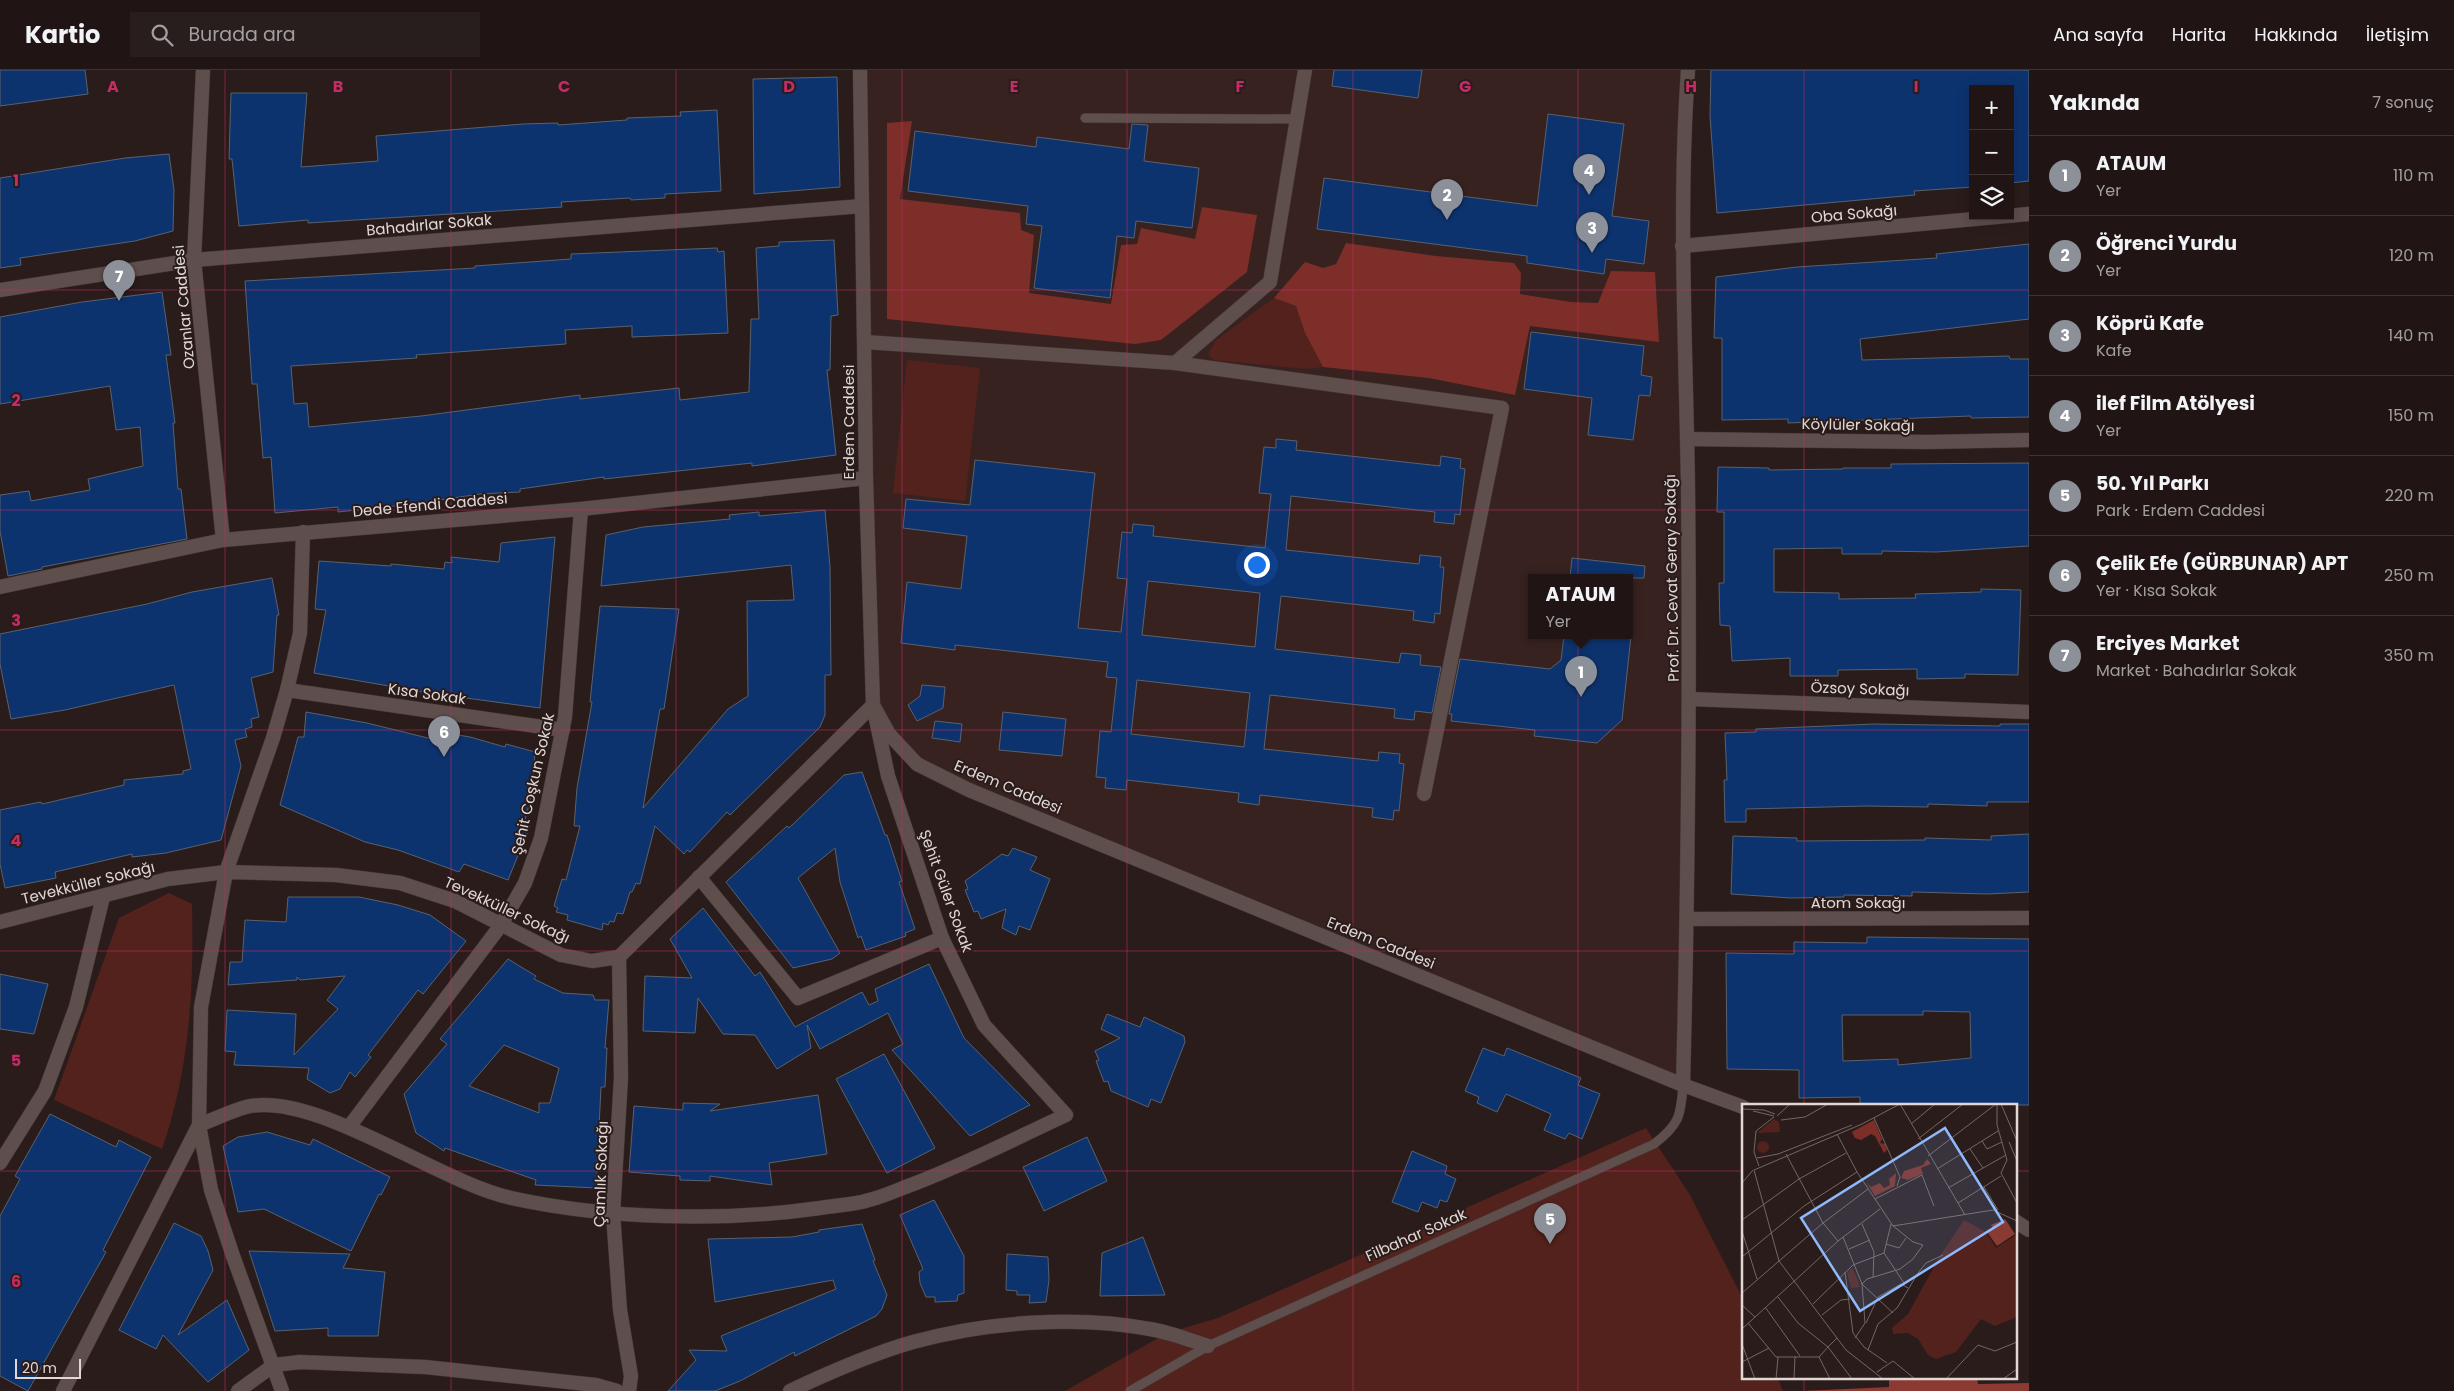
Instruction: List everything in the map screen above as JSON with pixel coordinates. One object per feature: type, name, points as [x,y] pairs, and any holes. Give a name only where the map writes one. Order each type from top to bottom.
[{"type":"street","name":"Ozanlar Caddesi","points":[[203,70],[194,260],[223,540]]},
{"type":"street","name":"Erdem Caddesi","points":[[860,70],[866,478],[873,705],[889,734],[917,764],[969,790],[1683,1085],[1742,1107]]},
{"type":"street","points":[[1175,363],[1270,282],[1305,70]]},
{"type":"street","name":"Prof. Dr. Cevat Geray Sokağı","points":[[1683,1085],[1690,699],[1687,439],[1682,246],[1684,123],[1688,70]]},
{"type":"street","name":"Bahadırlar Sokak","points":[[0,290],[194,260],[862,206]]},
{"type":"street","name":"Oba Sokağı","points":[[1682,246],[2029,214]]},
{"type":"street","points":[[865,342],[1175,363],[1502,408],[1424,794]]},
{"type":"street","name":"Köylüler Sokağı","points":[[1687,439],[1928,442],[2029,440]]},
{"type":"street","name":"Dede Efendi Caddesi","points":[[0,587],[223,540],[581,509],[866,478]]},
{"type":"street","name":"Şehit Coşkun Sokak","points":[[349,1127],[501,925],[525,883],[540,838],[563,730],[581,509]]},
{"type":"street","points":[[282,1391],[274,1365],[232,1256],[211,1190],[200,1125],[200,1007],[226,872],[287,690],[300,633],[303,532]]},
{"type":"street","name":"Kısa Sokak","points":[[287,690],[563,730]]},
{"type":"street","name":"Özsoy Sokağı","points":[[1690,699],[2029,712]]},
{"type":"street","points":[[619,957],[873,705]]},
{"type":"street","name":"Şehit Güler Sokak","points":[[614,1214],[778,1214],[869,1201],[936,1175],[1066,1115],[984,1025],[942,938],[888,776],[873,705]]},
{"type":"street","name":"Tevekküller Sokağı","points":[[0,922],[168,879],[226,872],[336,875],[400,883],[455,901],[561,955],[592,961],[619,957]]},
{"type":"street","points":[[699,876],[798,998],[942,938]]},
{"type":"street","points":[[0,1163],[45,1091],[76,1007],[103,897]]},
{"type":"street","name":"Atom Sokağı","points":[[1687,919],[2029,918]]},
{"type":"street","name":"Çamlık Sokağı","points":[[619,957],[621,1077],[614,1214],[620,1310],[631,1376],[629,1391]]},
{"type":"street","points":[[63,1391],[200,1125],[248,1106],[280,1105],[349,1127],[441,1172],[508,1197],[560,1207],[614,1214]]},
{"type":"street","points":[[2016,1222],[2029,1230]]},
{"type":"street","points":[[790,1391],[833,1371],[913,1342],[986,1327],[1076,1321],[1150,1328],[1208,1346]]},
{"type":"street","points":[[238,1391],[274,1365],[300,1362],[424,1367],[596,1385],[617,1391]]},
{"type":"lane","points":[[1085,118],[1298,119]]},
{"type":"lane","name":"Filbahar Sokak","points":[[1130,1391],[1208,1346],[1654,1144],[1671,1131],[1678,1121],[1683,1085]]},
{"type":"shaded area","points":[[860,70],[1688,70],[1683,1085],[917,764],[873,705]]},
{"type":"shaded area","points":[[912,121],[900,199],[1020,213],[1021,230],[1034,235],[1029,293],[1111,304],[1121,245],[1137,244],[1141,228],[1195,239],[1202,207],[1257,215],[1247,272],[1161,340],[1135,344],[887,319],[887,123]]},
{"type":"shaded area","points":[[1346,243],[1436,256],[1514,263],[1521,273],[1520,294],[1571,302],[1598,303],[1611,271],[1655,272],[1659,342],[1530,326],[1515,395],[1429,378],[1323,367],[1305,333],[1296,306],[1274,298],[1305,262],[1323,268],[1336,264]]},
{"type":"shaded area","points":[[1274,298],[1296,306],[1305,333],[1323,367],[1306,369],[1214,360],[1208,354],[1216,340]]},
{"type":"shaded area","points":[[907,360],[980,368],[965,501],[893,493]]},
{"type":"shaded area","points":[[169,893],[192,904],[192,967],[191,998],[184,1058],[179,1088],[162,1149],[54,1100],[119,918]]},
{"type":"shaded area","points":[[1646,1128],[1690,1195],[1742,1297],[1742,1378],[1777,1378],[1783,1391],[1065,1391],[1167,1333],[1218,1318]]},
{"type":"shaded area","points":[[1889,1378],[1977,1378],[1978,1384],[2029,1383],[2029,1391],[1802,1391],[1889,1387]]},
{"type":"building","points":[[0,70],[85,70],[88,94],[0,106]]},
{"type":"building","points":[[1334,70],[1422,70],[1418,98],[1332,86]]},
{"type":"building","points":[[1711,70],[2029,70],[2029,181],[2014,183],[2014,85],[1969,85],[1969,187],[1914,191],[1915,195],[1717,213],[1710,116]]},
{"type":"building","points":[[837,77],[840,187],[754,194],[753,79]]},
{"type":"building","points":[[231,93],[307,93],[301,167],[378,161],[376,136],[523,124],[558,123],[558,125],[627,120],[627,118],[681,116],[680,112],[717,110],[721,191],[665,194],[665,198],[561,202],[562,207],[308,223],[308,220],[239,226],[232,159],[229,159]]},
{"type":"building","points":[[1548,114],[1624,124],[1612,216],[1649,221],[1644,264],[1606,259],[1604,274],[1527,263],[1527,256],[1317,229],[1324,178],[1537,206]]},
{"type":"building","points":[[1132,124],[1148,125],[1144,161],[1199,168],[1192,228],[1136,221],[1134,238],[1117,236],[1110,298],[1034,288],[1042,226],[1026,224],[1028,206],[908,191],[915,131],[1036,147],[1037,137],[1129,149]]},
{"type":"building","points":[[169,154],[174,190],[173,231],[135,241],[20,258],[21,265],[0,268],[0,178],[125,158]]},
{"type":"building","points":[[834,240],[838,315],[831,316],[830,370],[827,370],[836,455],[752,466],[752,463],[604,479],[604,477],[520,489],[520,492],[480,494],[338,512],[338,507],[275,513],[271,457],[263,458],[257,384],[252,384],[245,281],[475,268],[475,266],[571,259],[571,254],[717,248],[718,252],[724,251],[728,333],[632,337],[632,326],[565,330],[566,344],[416,355],[417,358],[291,366],[294,404],[307,403],[309,427],[421,416],[580,395],[580,399],[679,388],[680,400],[749,392],[751,319],[759,319],[756,248],[779,246],[779,242]]},
{"type":"building","points":[[2029,244],[2029,319],[1860,339],[1862,360],[2009,356],[2010,359],[2029,359],[2029,417],[1971,418],[1971,416],[1788,423],[1788,419],[1722,420],[1722,338],[1714,338],[1716,277],[1797,267],[1937,258],[1936,254]]},
{"type":"building","points":[[162,292],[171,355],[166,355],[175,423],[173,423],[178,489],[181,489],[187,539],[42,567],[42,569],[8,576],[0,531],[0,495],[29,491],[31,501],[90,490],[88,479],[143,466],[140,427],[116,430],[110,386],[0,404],[0,317],[82,302]]},
{"type":"building","points":[[1531,332],[1644,346],[1641,375],[1652,377],[1650,396],[1639,395],[1633,440],[1588,435],[1592,398],[1524,389]]},
{"type":"building","points":[[1276,439],[1297,441],[1296,450],[1440,466],[1441,456],[1461,459],[1460,468],[1465,469],[1460,515],[1455,514],[1454,524],[1434,522],[1435,512],[1291,496],[1286,550],[1419,564],[1420,555],[1441,557],[1440,567],[1444,567],[1440,614],[1435,613],[1434,623],[1413,620],[1414,611],[1281,596],[1275,649],[1399,663],[1401,653],[1421,655],[1420,665],[1441,667],[1432,713],[1415,711],[1414,720],[1394,718],[1395,709],[1270,695],[1264,749],[1378,761],[1379,752],[1400,754],[1399,763],[1404,764],[1399,811],[1394,810],[1393,820],[1372,817],[1373,808],[1260,795],[1259,805],[1238,802],[1239,793],[1127,780],[1126,790],[1105,788],[1106,778],[1096,777],[1100,731],[1111,732],[1117,678],[1106,677],[1108,662],[955,645],[955,650],[901,643],[907,582],[961,589],[967,536],[903,528],[906,499],[970,505],[975,460],[1095,473],[1078,628],[1121,632],[1127,579],[1117,578],[1122,532],[1132,533],[1133,524],[1154,526],[1153,536],[1265,548],[1271,494],[1259,493],[1264,447],[1276,448]],"holes":[[[1148,581],[1260,593],[1255,647],[1142,635]],[[1137,680],[1250,693],[1244,747],[1131,734]]]},
{"type":"building","points":[[2029,463],[2029,546],[1936,552],[1882,551],[1882,554],[1842,554],[1842,548],[1774,549],[1774,592],[1839,593],[1839,599],[1916,598],[1915,594],[1981,592],[1981,589],[2021,590],[2018,675],[1965,674],[1965,678],[1917,679],[1917,669],[1838,670],[1838,676],[1790,676],[1790,658],[1732,661],[1730,626],[1720,625],[1719,583],[1724,583],[1724,512],[1717,512],[1718,467],[1769,468],[1769,470],[1891,468],[1891,464]]},
{"type":"building","points":[[825,510],[830,567],[831,675],[825,675],[825,715],[820,727],[730,815],[727,812],[690,852],[687,850],[684,854],[655,826],[640,884],[636,883],[632,892],[630,892],[623,914],[617,913],[614,922],[610,921],[608,925],[603,923],[602,930],[567,920],[568,915],[556,912],[558,908],[554,906],[562,879],[566,880],[580,826],[574,826],[577,788],[592,702],[590,702],[600,606],[679,609],[664,709],[660,709],[643,808],[728,709],[748,696],[747,601],[794,600],[791,565],[601,586],[606,535],[643,527],[730,519],[729,515],[759,512],[759,516]]},
{"type":"building","points":[[555,537],[540,708],[429,693],[314,673],[326,610],[315,609],[319,561],[391,566],[391,564],[444,569],[445,562],[452,563],[451,557],[499,562],[501,543]]},
{"type":"building","points":[[1572,558],[1645,566],[1644,578],[1633,578],[1633,574],[1570,574]]},
{"type":"building","points":[[272,578],[279,615],[277,615],[273,672],[251,678],[259,717],[251,719],[252,727],[245,729],[247,737],[235,740],[241,766],[221,840],[166,853],[132,857],[132,854],[55,872],[56,878],[5,888],[0,864],[0,810],[41,802],[42,804],[124,785],[124,780],[183,774],[183,771],[191,769],[174,685],[65,710],[11,719],[0,664],[0,634],[147,604],[192,592]]},
{"type":"building","points":[[1564,639],[1631,639],[1622,720],[1597,743],[1534,736],[1535,730],[1451,721],[1452,714],[1449,714],[1460,659],[1550,669],[1561,660]]},
{"type":"building","points":[[922,685],[945,687],[943,708],[917,721],[908,705],[920,696]]},
{"type":"building","points":[[306,712],[367,723],[432,739],[434,731],[470,737],[505,747],[506,744],[535,752],[532,793],[524,824],[530,826],[508,880],[464,864],[459,872],[398,850],[365,842],[280,805],[298,737],[304,737]]},
{"type":"building","points":[[1003,712],[1066,719],[1062,756],[999,750]]},
{"type":"building","points":[[935,721],[962,724],[960,742],[932,738]]},
{"type":"building","points":[[1874,724],[2000,726],[2000,724],[2029,724],[2029,802],[1987,802],[1987,806],[1928,804],[1928,807],[1866,806],[1746,809],[1746,822],[1725,822],[1724,780],[1727,780],[1725,733],[1756,732],[1756,729]]},
{"type":"building","points":[[862,772],[885,835],[887,835],[902,881],[899,882],[915,929],[905,933],[906,936],[866,950],[861,936],[858,938],[840,882],[835,848],[798,878],[840,953],[832,959],[793,968],[726,882],[787,826],[789,828],[844,775]]},
{"type":"building","points":[[2029,834],[2029,892],[1987,894],[1912,892],[1912,896],[1844,895],[1844,897],[1791,898],[1731,894],[1733,836],[1797,838],[1797,841],[1925,840],[1925,838],[1991,840],[1991,836]]},
{"type":"building","points":[[1013,848],[1037,857],[1030,870],[1050,879],[1030,930],[1019,926],[1016,935],[1002,928],[1006,909],[981,919],[978,911],[974,912],[965,890],[968,889],[965,881],[1002,854],[1008,856]]},
{"type":"building","points":[[288,897],[359,897],[398,905],[430,915],[466,941],[423,994],[418,990],[368,1055],[371,1057],[355,1077],[350,1072],[340,1089],[330,1093],[307,1079],[309,1068],[234,1065],[236,1052],[225,1051],[227,1010],[296,1014],[294,1055],[338,1009],[327,1000],[345,976],[300,980],[297,977],[297,980],[228,985],[230,962],[242,962],[245,920],[286,922]]},
{"type":"building","points":[[703,908],[755,976],[760,972],[795,1027],[862,992],[869,1005],[878,1001],[875,989],[929,964],[964,1038],[1030,1105],[970,1136],[892,1050],[903,1044],[888,1013],[820,1049],[807,1025],[811,1048],[777,1069],[755,1035],[723,1034],[698,998],[695,1033],[643,1031],[645,976],[692,978],[670,939]]},
{"type":"building","points":[[1867,937],[2029,939],[2029,1105],[1860,1104],[1860,1097],[1799,1098],[1799,1070],[1727,1069],[1726,953],[1794,954],[1794,942],[1867,943]],"holes":[[[1923,1011],[1970,1012],[1971,1058],[1898,1065],[1898,1059],[1843,1061],[1842,1015],[1923,1015]]]},
{"type":"building","points":[[508,959],[536,976],[534,979],[563,993],[593,995],[595,1000],[609,1000],[605,1048],[607,1048],[605,1087],[601,1087],[596,1188],[535,1185],[536,1180],[445,1148],[444,1151],[416,1133],[404,1094],[447,1044],[440,1039]],"holes":[[[504,1045],[559,1068],[550,1103],[539,1103],[539,1113],[469,1086]]]},
{"type":"building","points":[[0,974],[48,984],[34,1034],[0,1029]]},
{"type":"building","points":[[1107,1014],[1140,1027],[1144,1017],[1184,1036],[1185,1042],[1161,1103],[1151,1099],[1148,1107],[1111,1091],[1108,1081],[1104,1082],[1096,1061],[1099,1060],[1095,1051],[1120,1038],[1101,1029]]},
{"type":"building","points":[[1483,1048],[1504,1056],[1507,1048],[1581,1078],[1578,1085],[1600,1094],[1582,1139],[1569,1133],[1565,1139],[1544,1130],[1551,1114],[1506,1094],[1497,1112],[1477,1103],[1479,1097],[1465,1091]]},
{"type":"building","points":[[884,1054],[935,1148],[887,1173],[836,1079]]},
{"type":"building","points":[[818,1095],[827,1154],[769,1163],[772,1185],[710,1176],[710,1181],[680,1180],[680,1176],[629,1172],[634,1106],[683,1110],[683,1103],[720,1104],[710,1111]]},
{"type":"building","points":[[50,1114],[116,1147],[119,1140],[151,1157],[103,1250],[106,1252],[28,1391],[0,1376],[0,1216],[20,1179],[15,1176]]},
{"type":"building","points":[[267,1132],[310,1145],[313,1139],[390,1177],[381,1195],[379,1194],[351,1251],[264,1209],[238,1212],[223,1146],[238,1137]]},
{"type":"building","points":[[1087,1137],[1107,1181],[1044,1211],[1023,1167]]},
{"type":"building","points":[[1412,1151],[1447,1166],[1445,1174],[1456,1179],[1447,1202],[1440,1200],[1437,1208],[1422,1202],[1418,1212],[1392,1202]]},
{"type":"building","points":[[934,1200],[964,1256],[964,1293],[958,1295],[957,1301],[935,1302],[935,1297],[926,1297],[920,1283],[919,1272],[923,1269],[900,1215]]},
{"type":"building","points":[[174,1223],[201,1236],[208,1251],[213,1270],[178,1335],[227,1300],[249,1350],[208,1382],[163,1335],[156,1349],[119,1330]]},
{"type":"building","points":[[862,1224],[875,1260],[873,1261],[887,1295],[882,1309],[876,1316],[795,1356],[794,1352],[740,1381],[715,1391],[668,1391],[696,1360],[689,1350],[727,1351],[721,1336],[836,1289],[833,1280],[715,1302],[708,1239],[792,1237],[819,1232],[819,1230]]},
{"type":"building","points":[[1143,1237],[1165,1295],[1100,1296],[1102,1253]]},
{"type":"building","points":[[249,1251],[350,1254],[343,1268],[385,1272],[378,1336],[328,1336],[328,1328],[275,1331]]},
{"type":"building","points":[[1007,1254],[1048,1257],[1049,1280],[1046,1302],[1029,1303],[1030,1295],[1017,1295],[1017,1291],[1006,1290]]},
{"type":"place","name":"ilef Film Atölyesi","points":[[1589,195]]},
{"type":"place","name":"Öğrenci Yurdu","points":[[1447,220]]},
{"type":"place","name":"Köprü Kafe","points":[[1592,253]]},
{"type":"place","name":"Erciyes Market","points":[[119,301]]},
{"type":"place","name":"ATAUM","points":[[1581,697]]},
{"type":"place","name":"Çelik Efe (GÜRBUNAR) APT","points":[[444,757]]},
{"type":"place","name":"50. Yıl Parkı","points":[[1550,1244]]}]
